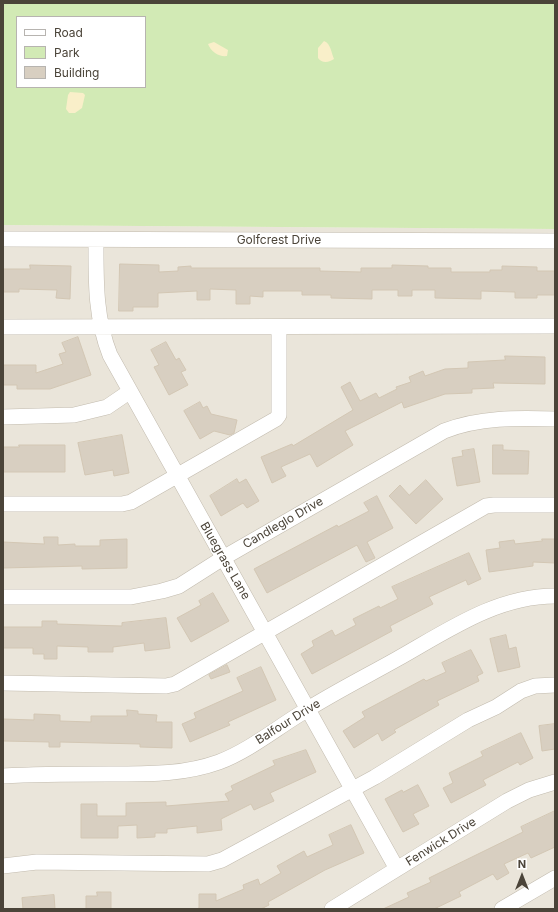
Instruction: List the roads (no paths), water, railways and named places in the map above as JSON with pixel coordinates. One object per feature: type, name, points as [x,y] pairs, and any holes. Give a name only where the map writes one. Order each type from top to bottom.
[{"type":"street","name":"Golfcrest Drive","points":[[3,239],[555,241]]},
{"type":"street","name":"Bluegrass Lane","points":[[96,240],[97,305],[100,327],[110,355],[129,392],[309,708],[397,869]]},
{"type":"street","points":[[3,327],[279,328],[555,326]]},
{"type":"street","points":[[3,504],[122,504],[132,502],[276,419],[279,415],[279,328]]},
{"type":"street","points":[[3,417],[74,415],[107,407],[129,392]]},
{"type":"street","name":"Candleglo Drive","points":[[3,597],[132,597],[179,586],[223,558],[444,431],[456,426],[483,420],[509,418],[555,419]]},
{"type":"street","points":[[3,683],[166,686],[184,680],[266,634],[486,506],[555,505]]},
{"type":"street","name":"Balfour Drive","points":[[3,776],[36,774],[170,774],[192,770],[221,761],[244,749],[309,708],[486,610],[525,598],[555,596]]},
{"type":"street","points":[[3,866],[37,862],[208,864],[222,860],[252,845],[352,788],[375,777],[468,720],[496,707],[521,691],[535,686],[555,684]]},
{"type":"street","name":"Fenwick Drive","points":[[332,909],[507,801],[530,790],[555,782]]},
{"type":"street","points":[[502,909],[555,878]]}]
